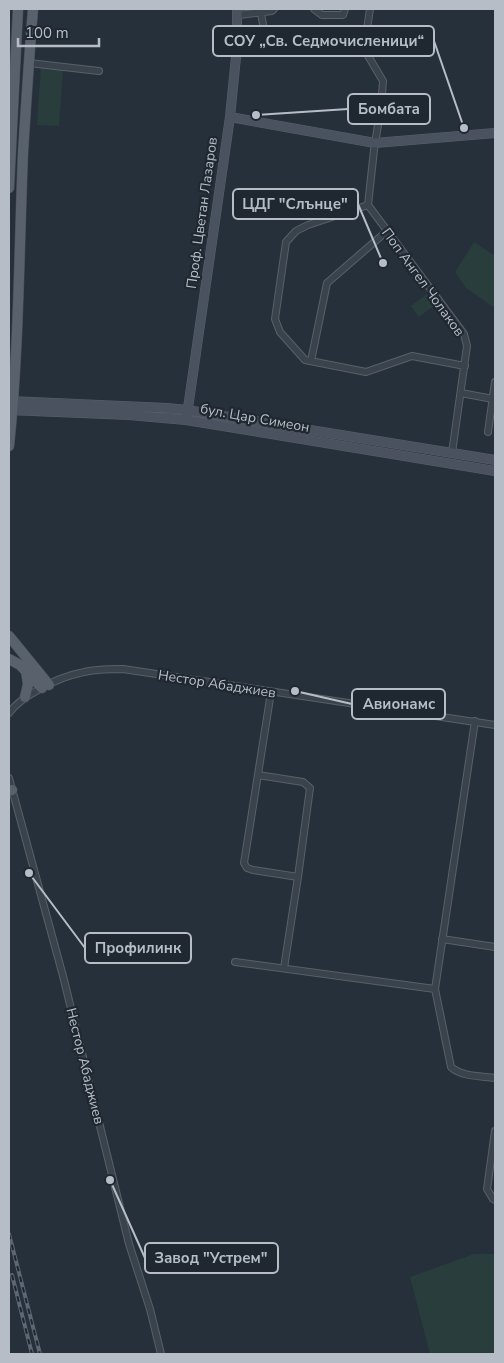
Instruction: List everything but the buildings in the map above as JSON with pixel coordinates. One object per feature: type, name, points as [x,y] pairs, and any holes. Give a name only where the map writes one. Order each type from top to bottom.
[{"type":"main road","points":[[9,188],[18,9]]},
{"type":"main road","points":[[9,446],[33,9]]},
{"type":"main road","name":"Проф. Цветан Лазаров","points":[[186,415],[230,117],[237,47],[237,12]]},
{"type":"main road","points":[[230,117],[375,143],[495,133]]},
{"type":"main road","name":"бул. Цар Симеон","points":[[11,406],[138,416],[186,415],[495,460]]},
{"type":"main road","name":"бул. Цар Симеон","points":[[186,415],[495,471]]},
{"type":"main road","points":[[9,636],[45,686]]},
{"type":"main road","points":[[9,659],[20,665],[45,686]]},
{"type":"main road","points":[[24,697],[28,684],[26,670]]},
{"type":"street","points":[[237,12],[261,13],[274,9]]},
{"type":"street","points":[[314,9],[322,15],[343,14],[345,9]]},
{"type":"street","points":[[370,9],[364,49],[383,81],[368,205],[308,225],[296,231],[286,242],[275,319],[280,332],[305,360],[366,372],[412,356],[465,366]]},
{"type":"street","points":[[261,13],[265,39],[274,46],[284,50],[304,45]]},
{"type":"street","points":[[29,63],[99,71]]},
{"type":"street","name":"Поп Ангел Чолаков","points":[[368,205],[464,334],[467,346],[465,366],[452,453]]},
{"type":"street","points":[[311,361],[327,283],[386,231]]},
{"type":"street","points":[[488,432],[495,382]]},
{"type":"street","points":[[461,393],[493,399]]},
{"type":"street","name":"Нестор Абаджиев","points":[[9,713],[24,697],[45,686],[78,673],[100,669],[123,669],[495,725]]},
{"type":"street","points":[[271,692],[244,863],[247,868],[253,870],[298,877]]},
{"type":"street","points":[[475,721],[435,988],[451,1067],[455,1071],[462,1073],[495,1078]]},
{"type":"street","points":[[258,775],[303,782],[310,788],[284,968]]},
{"type":"street","name":"Нестор Абаджиев","points":[[9,778],[10,791],[63,976],[129,1244],[150,1309],[161,1354]]},
{"type":"street","points":[[442,939],[495,947]]},
{"type":"street","points":[[235,962],[435,988]]},
{"type":"street","points":[[495,1131],[487,1189],[495,1200]]},
{"type":"green space","points":[[41,67],[63,69],[59,126],[37,125]]},
{"type":"green space","points":[[474,242],[495,256],[495,308],[466,288],[455,272]]},
{"type":"green space","points":[[427,294],[435,305],[419,317],[411,306]]},
{"type":"green space","points":[[474,1254],[495,1254],[495,1354],[430,1354],[410,1277]]},
{"type":"railway","points":[[9,1234],[40,1354]]},
{"type":"railway","points":[[12,1275],[32,1354]]},
{"type":"place","name":"Бомбата","points":[[256,115]]},
{"type":"place","name":"СОУ „Св. Седмочисленици“","points":[[464,128]]},
{"type":"place","name":"ЦДГ \"Слънце\"","points":[[383,263]]},
{"type":"place","name":"Авионамс","points":[[295,691]]},
{"type":"place","name":"Профилинк","points":[[29,873]]},
{"type":"place","name":"Завод \"Устрем\"","points":[[110,1180]]}]
